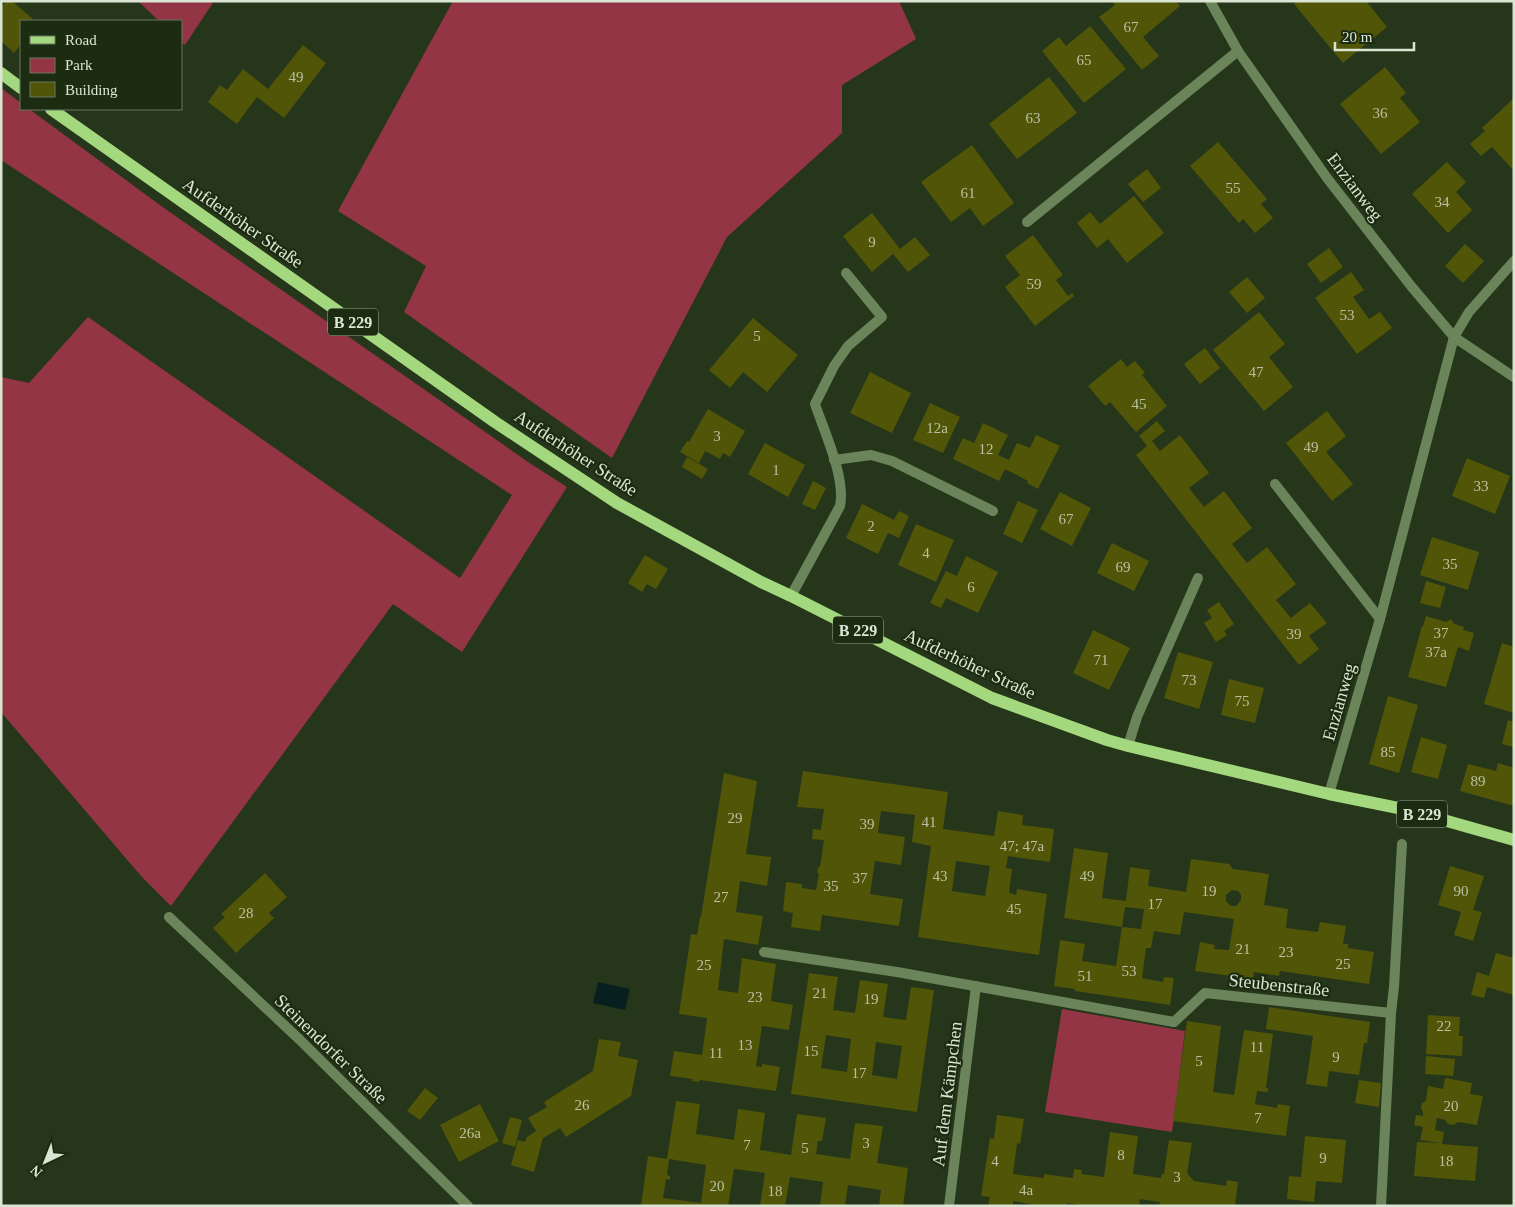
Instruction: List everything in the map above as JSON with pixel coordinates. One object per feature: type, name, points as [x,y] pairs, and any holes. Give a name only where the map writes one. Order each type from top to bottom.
[{"type":"main road","points":[[1,73],[20,87]]},
{"type":"main road","name":"Aufderhöher Straße","points":[[52,110],[495,422],[617,503],[761,582],[992,698],[1128,746],[1329,794],[1408,810],[1514,840]]},
{"type":"street","name":"Enzianweg","points":[[1210,1],[1238,51],[1326,178],[1454,337],[1514,376]]},
{"type":"street","points":[[1027,222],[1238,51]]},
{"type":"street","name":"Enzianweg","points":[[1329,794],[1380,619],[1454,337],[1469,312],[1514,261]]},
{"type":"street","points":[[791,596],[840,506],[842,488],[815,404],[834,366],[848,346],[882,316],[846,273]]},
{"type":"street","points":[[834,460],[871,455],[892,461],[993,511]]},
{"type":"street","points":[[1275,484],[1380,619]]},
{"type":"street","points":[[1128,746],[1137,717],[1198,578]]},
{"type":"street","points":[[1381,1206],[1390,1014],[1394,987],[1402,844]]},
{"type":"street","name":"Steinendorfer Straße","points":[[169,917],[300,1040],[468,1206]]},
{"type":"street","points":[[764,952],[976,986]]},
{"type":"street","name":"Steubenstraße","points":[[976,986],[1174,1022],[1205,994],[1390,1014]]},
{"type":"street","name":"Auf dem Kämpchen","points":[[949,1206],[976,986]]},
{"type":"green space","points":[[138,1],[214,1],[185,45],[182,43],[182,20],[158,20]]},
{"type":"green space","points":[[453,1],[899,1],[916,39],[842,85],[842,133],[727,237],[612,458],[404,312],[426,266],[338,211]]},
{"type":"green space","points":[[1,88],[20,102],[20,110],[30,110],[164,208],[531,464],[567,487],[462,652],[393,604],[171,906],[141,876],[1,712],[1,377],[29,383],[88,317],[460,578],[512,495],[1,160]]},
{"type":"green space","points":[[1062,1009],[1185,1031],[1172,1132],[1045,1112]]},
{"type":"water","points":[[598,982],[630,989],[625,1010],[593,1003]]},
{"type":"building","points":[[6,1],[12,1],[34,20],[20,20],[20,45],[14,53],[1,41],[1,7]]},
{"type":"building","points":[[1112,1],[1176,1],[1180,6],[1143,37],[1159,56],[1142,70],[1099,17],[1115,5]]},
{"type":"building","points":[[1297,1],[1366,1],[1387,27],[1343,63],[1294,4]]},
{"type":"building","points":[[1090,26],[1126,69],[1084,103],[1042,51],[1059,37],[1066,46]]},
{"type":"building","points":[[303,45],[326,63],[284,118],[257,97],[237,124],[208,102],[220,85],[227,90],[243,69],[268,89]]},
{"type":"building","points":[[1385,67],[1406,93],[1400,98],[1420,122],[1381,154],[1340,104]]},
{"type":"building","points":[[1049,77],[1077,113],[1017,159],[989,124]]},
{"type":"building","points":[[1514,98],[1514,171],[1492,147],[1481,156],[1470,144],[1485,131],[1482,128]]},
{"type":"building","points":[[1218,142],[1267,199],[1261,204],[1273,218],[1255,233],[1243,219],[1239,223],[1190,166]]},
{"type":"building","points":[[972,145],[1014,203],[983,226],[970,208],[951,222],[921,182]]},
{"type":"building","points":[[1447,162],[1466,182],[1456,192],[1472,210],[1448,233],[1412,194]]},
{"type":"building","points":[[1147,169],[1161,188],[1143,202],[1128,184]]},
{"type":"building","points":[[1134,196],[1164,233],[1127,263],[1108,239],[1097,248],[1077,223],[1090,212],[1100,224]]},
{"type":"building","points":[[872,213],[900,249],[915,237],[930,255],[908,272],[893,254],[872,272],[843,236]]},
{"type":"building","points":[[1033,235],[1063,275],[1056,280],[1068,296],[1072,293],[1074,296],[1035,326],[1005,287],[1020,275],[1005,256]]},
{"type":"building","points":[[1465,244],[1484,261],[1463,283],[1445,266]]},
{"type":"building","points":[[1329,248],[1343,267],[1321,283],[1307,264]]},
{"type":"building","points":[[1351,272],[1364,290],[1353,297],[1369,319],[1380,312],[1392,328],[1357,354],[1315,298]]},
{"type":"building","points":[[1247,277],[1265,298],[1247,313],[1229,292]]},
{"type":"building","points":[[1259,312],[1285,344],[1269,357],[1293,387],[1264,411],[1213,350]]},
{"type":"building","points":[[753,318],[798,355],[767,392],[743,372],[730,388],[709,370]]},
{"type":"building","points":[[1205,348],[1220,368],[1200,384],[1184,364]]},
{"type":"building","points":[[1121,359],[1127,367],[1135,361],[1145,373],[1142,375],[1167,406],[1136,432],[1110,402],[1105,406],[1088,386]]},
{"type":"building","points":[[870,372],[911,393],[892,433],[850,413]]},
{"type":"building","points":[[930,403],[960,417],[943,453],[913,440]]},
{"type":"building","points":[[708,409],[745,431],[730,457],[723,453],[720,459],[705,451],[699,463],[680,452],[687,441],[689,442]]},
{"type":"building","points":[[1327,411],[1346,436],[1326,452],[1353,484],[1332,501],[1286,443]]},
{"type":"building","points":[[1157,421],[1165,431],[1152,441],[1160,451],[1180,435],[1209,473],[1189,488],[1204,507],[1224,491],[1252,528],[1232,544],[1247,563],[1267,547],[1296,584],[1276,600],[1291,618],[1310,603],[1327,623],[1309,636],[1319,649],[1299,665],[1136,455],[1147,446],[1139,436]]},
{"type":"building","points":[[983,423],[1008,435],[998,455],[1009,460],[1017,443],[1030,448],[1036,435],[1060,446],[1038,489],[1027,483],[1028,481],[1005,469],[999,481],[953,459],[963,438],[974,443]]},
{"type":"building","points":[[765,443],[805,465],[788,497],[748,474]]},
{"type":"building","points":[[687,457],[708,469],[702,479],[682,467]]},
{"type":"building","points":[[1467,458],[1510,476],[1495,514],[1452,496]]},
{"type":"building","points":[[813,481],[826,488],[815,510],[802,504]]},
{"type":"building","points":[[1060,492],[1091,508],[1072,546],[1040,529]]},
{"type":"building","points":[[1018,501],[1038,510],[1022,543],[1003,534]]},
{"type":"building","points":[[862,504],[894,520],[899,511],[909,516],[899,538],[888,533],[878,554],[846,538]]},
{"type":"building","points":[[916,524],[954,540],[936,582],[898,565]]},
{"type":"building","points":[[1432,537],[1479,552],[1468,590],[1420,575]]},
{"type":"building","points":[[1112,543],[1149,561],[1134,591],[1097,573]]},
{"type":"building","points":[[645,555],[668,569],[656,589],[647,584],[642,592],[628,583]]},
{"type":"building","points":[[966,556],[998,572],[978,613],[946,598],[941,608],[930,603],[946,571],[957,576]]},
{"type":"building","points":[[1426,581],[1446,587],[1440,608],[1420,603]]},
{"type":"building","points":[[1219,602],[1234,624],[1224,631],[1227,635],[1216,642],[1204,623],[1212,618],[1207,610]]},
{"type":"building","points":[[1426,616],[1446,622],[1451,619],[1454,624],[1464,627],[1463,630],[1474,633],[1469,651],[1458,647],[1446,687],[1408,677]]},
{"type":"building","points":[[1093,630],[1130,648],[1109,690],[1073,673]]},
{"type":"building","points":[[1502,643],[1514,647],[1514,713],[1484,704]]},
{"type":"building","points":[[1178,652],[1213,662],[1199,709],[1164,698]]},
{"type":"building","points":[[1229,679],[1264,688],[1255,723],[1221,715]]},
{"type":"building","points":[[1388,696],[1418,705],[1399,773],[1369,764]]},
{"type":"building","points":[[1508,720],[1514,722],[1514,747],[1502,744]]},
{"type":"building","points":[[1421,737],[1447,745],[1438,779],[1411,772]]},
{"type":"building","points":[[1498,763],[1514,768],[1514,806],[1460,791],[1468,764],[1496,771]]},
{"type":"building","points":[[803,771],[948,792],[943,829],[994,836],[998,811],[1023,815],[1022,825],[1054,829],[1050,862],[1008,856],[1006,868],[1012,869],[1009,893],[1016,895],[1017,889],[1047,894],[1039,955],[918,937],[931,846],[912,842],[915,815],[881,811],[878,833],[905,837],[901,865],[875,861],[870,894],[903,899],[899,926],[822,915],[820,931],[791,927],[793,913],[783,911],[786,882],[802,884],[802,888],[816,890],[819,873],[817,873],[818,867],[820,867],[824,840],[812,839],[813,829],[821,830],[824,809],[797,807]],"holes":[[[956,861],[990,866],[985,896],[952,891]]]},
{"type":"building","points":[[724,773],[757,781],[746,854],[771,857],[767,886],[740,881],[736,912],[763,916],[758,945],[724,939],[718,990],[738,993],[742,958],[776,964],[771,1001],[793,1005],[789,1030],[762,1026],[756,1066],[762,1067],[762,1064],[780,1067],[776,1091],[700,1080],[699,1082],[692,1081],[693,1079],[670,1076],[674,1051],[702,1055],[707,1018],[679,1014],[691,934],[697,935],[701,917]]},
{"type":"building","points":[[1074,848],[1108,853],[1102,898],[1126,901],[1130,867],[1150,870],[1148,886],[1186,892],[1191,859],[1229,864],[1233,869],[1269,874],[1264,905],[1288,909],[1286,928],[1318,932],[1320,922],[1346,926],[1343,944],[1348,944],[1348,948],[1374,952],[1369,984],[1280,971],[1279,976],[1254,972],[1253,979],[1195,971],[1200,942],[1215,945],[1214,949],[1229,950],[1234,919],[1184,912],[1180,935],[1154,931],[1151,948],[1146,948],[1142,978],[1163,982],[1164,977],[1174,978],[1170,1005],[1075,991],[1075,989],[1054,986],[1060,940],[1085,944],[1082,961],[1116,966],[1122,927],[1064,918]],"holes":[[[1232,890],[1238,891],[1241,895],[1241,900],[1236,906],[1231,906],[1226,901],[1226,895]],[[1125,907],[1144,909],[1141,929],[1122,927]]]},
{"type":"building","points":[[1450,866],[1484,876],[1473,910],[1482,912],[1473,941],[1454,935],[1461,912],[1438,905]]},
{"type":"building","points":[[265,873],[287,897],[269,913],[274,918],[236,953],[213,928],[225,917],[221,914]]},
{"type":"building","points":[[1496,953],[1514,958],[1514,995],[1487,987],[1484,998],[1471,995],[1477,972],[1489,976]]},
{"type":"building","points":[[809,973],[838,977],[833,1010],[855,1013],[860,980],[888,984],[883,1017],[906,1020],[911,987],[934,990],[917,1112],[791,1094]],"holes":[[[826,1035],[851,1039],[847,1072],[821,1068]],[[876,1042],[902,1046],[897,1079],[872,1075]]]},
{"type":"building","points":[[1269,1007],[1370,1022],[1367,1043],[1364,1043],[1359,1075],[1329,1071],[1327,1087],[1306,1084],[1313,1036],[1266,1029]]},
{"type":"building","points":[[1428,1015],[1460,1017],[1459,1036],[1463,1036],[1462,1056],[1426,1054]]},
{"type":"building","points":[[1187,1021],[1221,1026],[1213,1092],[1234,1095],[1244,1030],[1273,1034],[1266,1088],[1268,1088],[1268,1092],[1257,1091],[1255,1104],[1277,1108],[1278,1104],[1290,1106],[1286,1136],[1173,1121]]},
{"type":"building","points":[[599,1039],[621,1042],[618,1056],[638,1060],[631,1096],[566,1137],[560,1128],[543,1138],[534,1172],[511,1165],[518,1140],[525,1142],[527,1137],[536,1131],[528,1118],[547,1107],[544,1102],[593,1071]]},
{"type":"building","points":[[1426,1056],[1455,1059],[1453,1076],[1425,1074]]},
{"type":"building","points":[[1445,1078],[1472,1083],[1470,1094],[1483,1096],[1477,1125],[1458,1122],[1453,1125],[1437,1118],[1435,1130],[1444,1132],[1442,1144],[1478,1147],[1475,1181],[1414,1176],[1417,1142],[1441,1143],[1420,1140],[1423,1127],[1414,1125],[1416,1115],[1423,1116],[1421,1108],[1422,1103],[1426,1101],[1428,1086],[1443,1089]]},
{"type":"building","points":[[1359,1080],[1381,1083],[1379,1107],[1355,1103]]},
{"type":"building","points":[[425,1088],[438,1098],[420,1120],[407,1111]]},
{"type":"building","points":[[676,1101],[700,1104],[696,1134],[734,1140],[738,1109],[765,1113],[760,1150],[791,1155],[797,1114],[826,1118],[822,1141],[818,1141],[816,1154],[850,1159],[855,1123],[883,1126],[877,1163],[908,1168],[903,1206],[879,1206],[881,1190],[848,1185],[845,1206],[820,1206],[823,1182],[790,1177],[785,1206],[760,1206],[765,1173],[734,1169],[728,1206],[641,1206],[648,1156],[667,1159]],"holes":[[[669,1159],[706,1165],[701,1203],[663,1198],[666,1179],[670,1180],[670,1176],[667,1175]]]},
{"type":"building","points":[[480,1104],[499,1141],[459,1162],[440,1125]]},
{"type":"building","points":[[997,1115],[1024,1119],[1020,1144],[1017,1143],[1013,1174],[1044,1178],[1044,1174],[1073,1178],[1074,1169],[1082,1170],[1081,1174],[1104,1177],[1110,1132],[1138,1136],[1133,1174],[1161,1178],[1162,1174],[1164,1174],[1169,1140],[1192,1143],[1187,1173],[1194,1181],[1226,1186],[1227,1180],[1238,1182],[1235,1206],[1159,1206],[1160,1202],[1140,1199],[1139,1206],[1088,1206],[1067,1203],[1067,1206],[1040,1206],[1013,1201],[1013,1206],[988,1206],[990,1197],[981,1196],[990,1138],[994,1139]]},
{"type":"building","points":[[510,1117],[522,1120],[515,1147],[502,1143]]},
{"type":"building","points":[[1305,1136],[1346,1140],[1342,1183],[1316,1181],[1314,1202],[1287,1199],[1289,1176],[1301,1177]]}]
